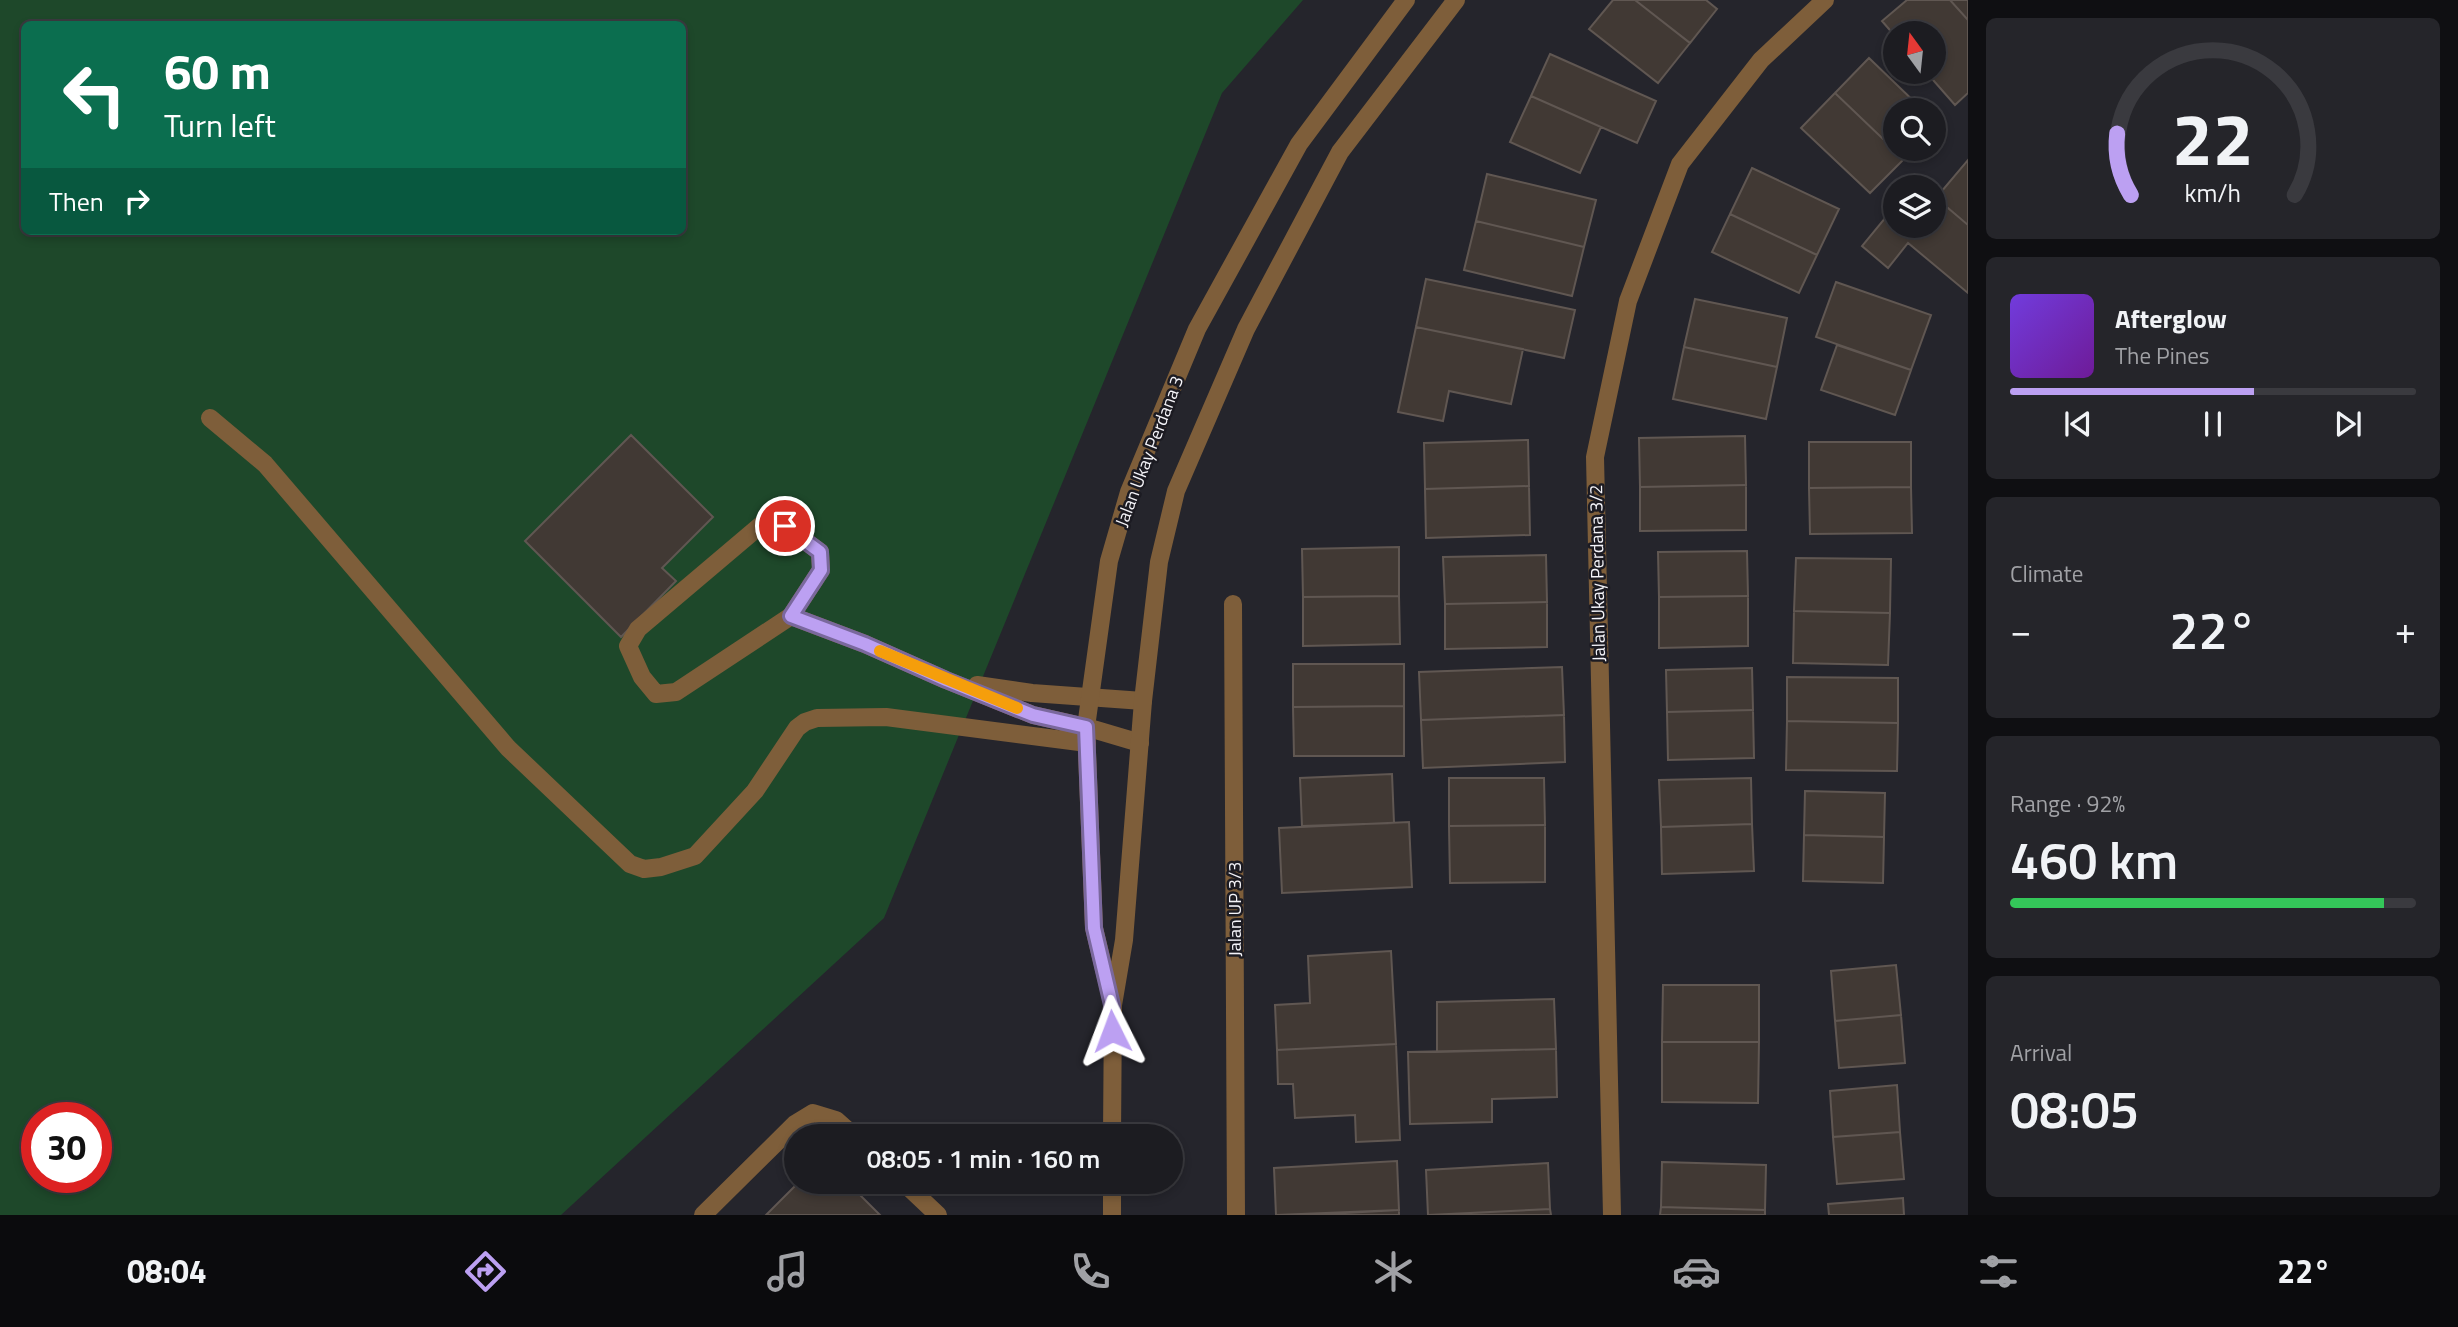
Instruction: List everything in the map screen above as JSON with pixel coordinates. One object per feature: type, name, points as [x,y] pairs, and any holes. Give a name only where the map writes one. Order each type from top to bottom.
[{"type":"street","name":"Jalan Ukay Perdana 3","points":[[1112,1005],[1094,928],[1087,735],[1109,561],[1129,492],[1198,329],[1299,144],[1406,0]]},
{"type":"street","name":"Jalan Ukay Perdana 3","points":[[1112,1124],[1112,1005],[1125,940],[1143,701],[1158,562],[1176,491],[1246,329],[1340,152],[1456,0]]},
{"type":"street","name":"Jalan Ukay Perdana 3/2","points":[[1612,1215],[1595,457],[1628,301],[1680,164],[1760,60],[1825,0]]},
{"type":"street","points":[[210,418],[265,464],[508,748],[630,864],[644,869],[661,867],[695,856],[754,792],[797,728],[817,718],[886,717],[1087,735],[1140,743]]},
{"type":"street","points":[[762,524],[785,526],[820,552],[821,570],[791,616],[676,692],[656,694],[642,677],[628,646],[638,629],[762,524]]},
{"type":"street","name":"Jalan UP 3/3","points":[[1233,604],[1236,1215]]},
{"type":"street","points":[[791,616],[1087,735]]},
{"type":"street","points":[[946,680],[1032,693],[1143,701]]},
{"type":"street","points":[[795,1124],[813,1113],[840,1124]]},
{"type":"street","points":[[703,1215],[784,1135]]},
{"type":"street","points":[[916,1194],[939,1215]]},
{"type":"street","points":[[1112,1194],[1112,1215]]},
{"type":"green space","points":[[0,0],[1303,0],[1222,93],[884,918],[561,1215],[0,1215]]},
{"type":"building","points":[[1613,0],[1635,0],[1690,43],[1658,83],[1589,29]]},
{"type":"building","points":[[1635,0],[1706,0],[1717,9],[1690,43]]},
{"type":"building","points":[[1907,0],[1950,0],[1968,20],[1968,93],[1955,105],[1937,84],[1946,84],[1946,21],[1882,21]]},
{"type":"building","points":[[1950,0],[1968,0],[1968,20]]},
{"type":"building","points":[[1550,54],[1656,101],[1637,143],[1531,96]]},
{"type":"building","points":[[1869,58],[1883,71],[1883,84],[1896,84],[1911,98],[1883,98],[1883,139],[1835,93]]},
{"type":"building","points":[[1835,93],[1883,139],[1883,161],[1902,161],[1888,175],[1883,175],[1883,180],[1870,193],[1801,128]]},
{"type":"building","points":[[1531,96],[1601,127],[1580,173],[1510,142]]},
{"type":"building","points":[[1968,160],[1968,225],[1946,206],[1946,186]]},
{"type":"building","points":[[1752,168],[1839,209],[1817,255],[1730,214]]},
{"type":"building","points":[[1487,174],[1596,200],[1584,247],[1476,221]]},
{"type":"building","points":[[1946,206],[1968,225],[1968,293],[1908,243],[1888,268],[1862,246],[1883,221],[1883,238],[1946,238]]},
{"type":"building","points":[[1730,214],[1817,255],[1799,293],[1712,252]]},
{"type":"building","points":[[1476,221],[1584,247],[1572,296],[1464,270]]},
{"type":"building","points":[[1426,279],[1575,310],[1564,358],[1416,327]]},
{"type":"building","points":[[1836,282],[1931,315],[1911,370],[1816,337]]},
{"type":"building","points":[[1695,299],[1787,318],[1777,367],[1684,347]]},
{"type":"building","points":[[1416,327],[1523,349],[1511,404],[1449,391],[1443,421],[1398,412]]},
{"type":"building","points":[[1837,345],[1911,370],[1895,415],[1821,390]]},
{"type":"building","points":[[1684,347],[1777,367],[1766,419],[1673,399]]},
{"type":"building","points":[[631,435],[713,517],[662,568],[676,581],[621,637],[525,541]]},
{"type":"building","points":[[1745,436],[1746,485],[1640,487],[1639,438]]},
{"type":"building","points":[[1528,440],[1529,486],[1425,489],[1424,443]]},
{"type":"building","points":[[1809,442],[1911,442],[1911,487],[1809,488]]},
{"type":"building","points":[[1746,485],[1746,530],[1640,531],[1640,487]]},
{"type":"building","points":[[1529,486],[1530,535],[1426,538],[1425,489]]},
{"type":"building","points":[[1911,487],[1912,533],[1810,534],[1809,488]]},
{"type":"building","points":[[1399,547],[1399,596],[1303,597],[1302,549]]},
{"type":"building","points":[[1747,551],[1748,596],[1659,597],[1658,552]]},
{"type":"building","points":[[1546,555],[1547,602],[1445,604],[1443,557]]},
{"type":"building","points":[[1796,558],[1891,559],[1890,613],[1794,611]]},
{"type":"building","points":[[1399,596],[1400,644],[1303,646],[1303,597]]},
{"type":"building","points":[[1748,596],[1748,646],[1659,648],[1659,597]]},
{"type":"building","points":[[1547,602],[1547,647],[1445,649],[1445,604]]},
{"type":"building","points":[[1794,611],[1890,613],[1888,665],[1793,663]]},
{"type":"building","points":[[1293,664],[1404,664],[1404,706],[1293,707]]},
{"type":"building","points":[[1562,667],[1564,715],[1421,720],[1419,672]]},
{"type":"building","points":[[1752,668],[1753,710],[1667,712],[1666,670]]},
{"type":"building","points":[[1787,677],[1898,678],[1898,723],[1787,721]]},
{"type":"building","points":[[1404,706],[1404,756],[1294,756],[1293,707]]},
{"type":"building","points":[[1753,710],[1754,758],[1668,760],[1667,712]]},
{"type":"building","points":[[1564,715],[1565,762],[1423,768],[1421,720]]},
{"type":"building","points":[[1787,721],[1898,723],[1897,771],[1786,770]]},
{"type":"building","points":[[1392,774],[1394,823],[1302,826],[1300,778]]},
{"type":"building","points":[[1449,778],[1544,778],[1545,825],[1449,826]]},
{"type":"building","points":[[1751,778],[1752,824],[1661,827],[1659,780]]},
{"type":"building","points":[[1805,791],[1885,793],[1884,837],[1804,835]]},
{"type":"building","points":[[1409,822],[1412,887],[1282,893],[1279,828]]},
{"type":"building","points":[[1752,824],[1754,871],[1662,874],[1661,827]]},
{"type":"building","points":[[1545,825],[1545,882],[1450,883],[1449,826]]},
{"type":"building","points":[[1804,835],[1884,837],[1883,883],[1803,881]]},
{"type":"building","points":[[1391,951],[1396,1044],[1277,1050],[1275,1005],[1310,1003],[1308,956]]},
{"type":"building","points":[[1896,965],[1901,1015],[1835,1021],[1831,971]]},
{"type":"building","points":[[1663,985],[1759,985],[1759,1042],[1662,1042]]},
{"type":"building","points":[[1554,999],[1556,1049],[1437,1052],[1437,1002]]},
{"type":"building","points":[[1901,1015],[1905,1063],[1839,1068],[1835,1021]]},
{"type":"building","points":[[1662,1042],[1759,1042],[1758,1103],[1662,1102]]},
{"type":"building","points":[[1396,1044],[1400,1140],[1356,1142],[1355,1115],[1295,1118],[1293,1084],[1278,1084],[1277,1050]]},
{"type":"building","points":[[1556,1049],[1557,1097],[1492,1099],[1492,1122],[1410,1124],[1408,1052]]},
{"type":"building","points":[[1897,1085],[1900,1132],[1833,1137],[1830,1091]]},
{"type":"building","points":[[1900,1132],[1904,1179],[1837,1184],[1833,1137]]},
{"type":"building","points":[[1397,1161],[1399,1210],[1276,1215],[1274,1168]]},
{"type":"building","points":[[1662,1162],[1766,1165],[1765,1210],[1661,1207]]},
{"type":"building","points":[[1548,1163],[1550,1209],[1428,1215],[1426,1170]]},
{"type":"building","points":[[787,1194],[859,1194],[880,1215],[766,1215]]},
{"type":"building","points":[[1903,1198],[1904,1215],[1829,1215],[1828,1204]]},
{"type":"building","points":[[1661,1207],[1765,1210],[1765,1215],[1660,1215]]},
{"type":"building","points":[[1550,1209],[1551,1215],[1431,1215]]},
{"type":"building","points":[[1399,1210],[1399,1215],[1309,1215]]},
{"type":"slow traffic","points":[[880,651],[1017,708]]},
{"type":"route","points":[[785,526],[820,552],[821,570],[791,616],[865,644],[1033,715],[1086,727],[1094,928],[1112,1005],[1112,1031]]}]
